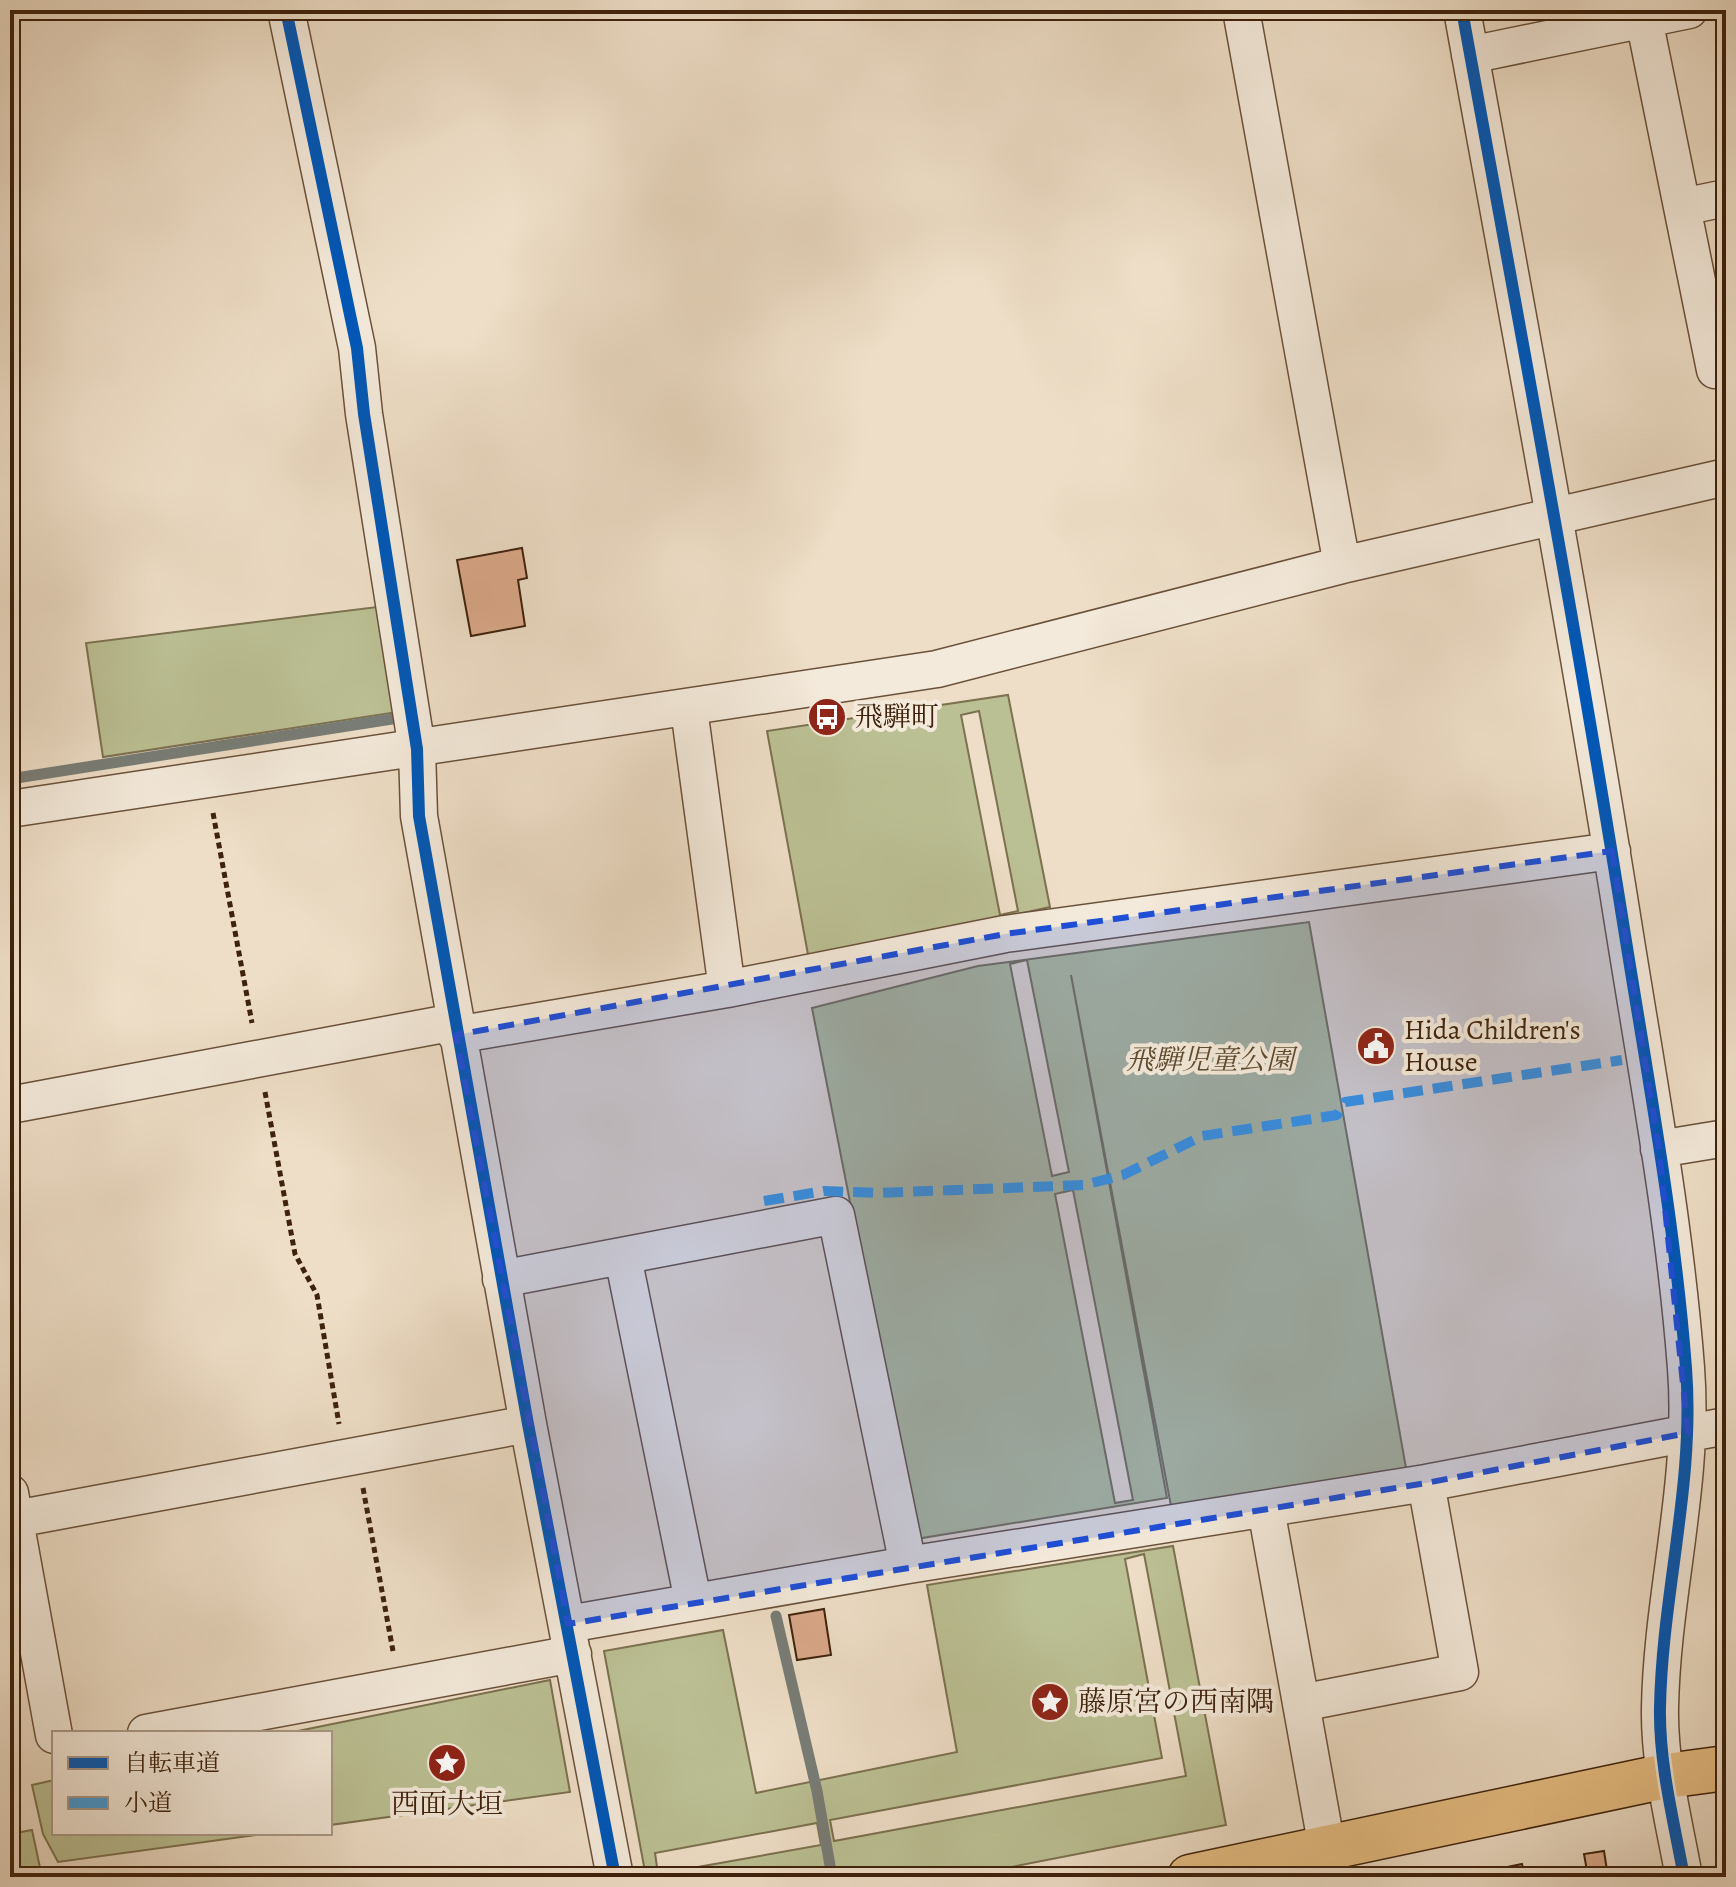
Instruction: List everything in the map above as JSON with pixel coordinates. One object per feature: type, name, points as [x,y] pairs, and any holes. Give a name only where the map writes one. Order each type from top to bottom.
[{"type":"main road","points":[[1190,1877],[1666,1776],[1726,1768]]},
{"type":"street","points":[[286,10],[357,348],[364,414],[417,749],[419,816],[501,1279],[615,1877]]},
{"type":"street","points":[[1241,10],[1342,565]]},
{"type":"street","points":[[1462,10],[1612,851],[1659,1149],[1687,1370],[1685,1492],[1662,1664],[1660,1713],[1666,1776],[1684,1877]]},
{"type":"street","points":[[1470,55],[1689,10]]},
{"type":"street","points":[[1644,19],[1715,370],[1726,367]]},
{"type":"street","points":[[1682,207],[1726,198]]},
{"type":"street","points":[[10,809],[689,709],[991,657],[1342,565],[1726,477]]},
{"type":"street","points":[[689,709],[727,989]]},
{"type":"street","points":[[10,1105],[259,1058],[727,989],[1005,934],[1612,851]]},
{"type":"street","points":[[1659,1149],[1726,1138]]},
{"type":"street","points":[[501,1279],[836,1215],[908,1565]]},
{"type":"street","points":[[623,1257],[693,1601]]},
{"type":"street","points":[[53,1731],[12,1511],[528,1424]]},
{"type":"street","points":[[157,1731],[400,1687],[693,1601],[1426,1483],[1726,1426]]},
{"type":"street","points":[[1301,1703],[1460,1672],[1426,1483]]},
{"type":"street","points":[[1266,1509],[1327,1848]]},
{"type":"path","points":[[206,778],[295,1254],[317,1295],[400,1687]]},
{"type":"highlighted area","points":[[1612,851],[1659,1149],[1688,1433],[1426,1483],[568,1624],[456,1035],[1005,934]]},
{"type":"green space","points":[[385,606],[404,711],[103,757],[86,643]]},
{"type":"green space","points":[[1008,695],[1050,907],[809,960],[767,731]],"holes":[[[979,711],[1018,911],[1000,915],[961,715]]]},
{"type":"green space","name":"飛騨児童公園","points":[[1309,922],[1406,1468],[1171,1506],[1071,975],[1167,1498],[916,1539],[812,1008],[978,966]],"holes":[[[1027,960],[1069,1172],[1052,1176],[1010,964]],[[1073,1190],[1133,1500],[1115,1503],[1055,1194]]]},
{"type":"green space","name":"藤原宮の西南隅","points":[[1173,1546],[1226,1825],[960,1877],[646,1877],[604,1651],[723,1630],[756,1793],[957,1752],[927,1585]],"holes":[[[1144,1554],[1186,1776],[834,1841],[830,1820],[1162,1758],[1125,1559]],[[817,1823],[821,1845],[658,1874],[655,1853]]]},
{"type":"green space","name":"西面大垣","points":[[550,1680],[570,1792],[332,1825],[332,1731],[298,1731]]},
{"type":"green space","points":[[52,1780],[52,1835],[255,1835],[58,1862],[43,1834],[32,1785]]},
{"type":"green space","points":[[32,1830],[42,1877],[10,1877],[10,1834]]},
{"type":"building","points":[[522,548],[527,578],[518,580],[525,626],[471,636],[457,560]]},
{"type":"building","points":[[824,1609],[831,1655],[797,1660],[789,1615]]},
{"type":"building","points":[[1604,1851],[1608,1877],[1552,1877],[1587,1871],[1584,1854]]},
{"type":"building","points":[[1522,1864],[1525,1877],[1459,1877]]},
{"type":"waterway","points":[[10,779],[392,719]]},
{"type":"waterway","points":[[776,1616],[817,1791],[832,1877]]},
{"type":"marked path","points":[[764,1201],[824,1191],[877,1193],[1084,1185],[1123,1175],[1202,1136],[1337,1115],[1345,1102],[1622,1060]]},
{"type":"cycle path","points":[[286,10],[357,348],[364,414],[417,749],[419,816],[528,1424],[615,1877]]},
{"type":"cycle path","points":[[1462,10],[1587,703],[1652,1097],[1675,1259],[1688,1411],[1682,1496],[1662,1665],[1660,1729],[1684,1877]]},
{"type":"place","name":"飛騨町","points":[[827,717]]},
{"type":"place","name":"Hida Children's House","points":[[1376,1046]]},
{"type":"place","name":"藤原宮の西南隅","points":[[1050,1702]]},
{"type":"place","name":"西面大垣","points":[[447,1763]]}]
